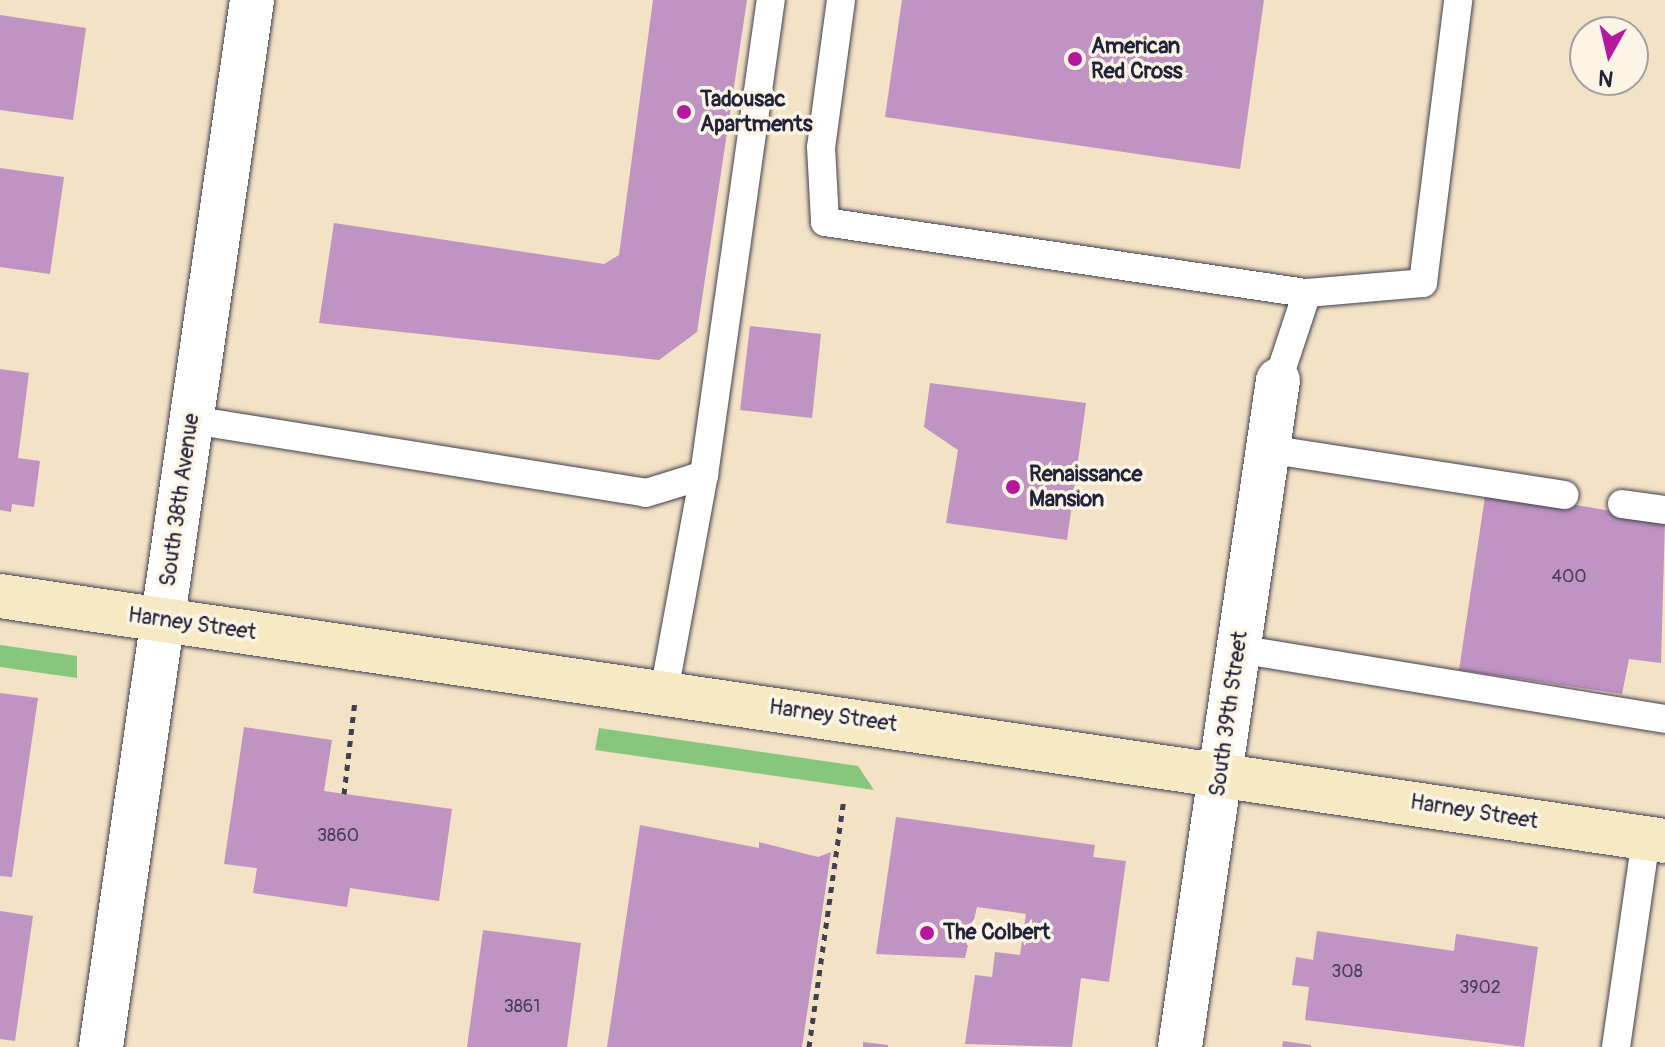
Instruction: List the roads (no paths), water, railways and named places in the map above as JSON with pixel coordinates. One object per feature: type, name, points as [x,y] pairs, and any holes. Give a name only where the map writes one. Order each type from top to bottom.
[{"type":"main road","name":"Harney Street","points":[[0,596],[1220,772],[1655,840]]},
{"type":"street","name":"South 38th Avenue","points":[[101,1047],[252,0]]},
{"type":"street","name":"South 39th Street","points":[[1180,1047],[1278,380]]},
{"type":"lane","points":[[664,692],[704,475],[771,0]]},
{"type":"lane","points":[[841,0],[821,147],[825,222],[1307,293],[1423,283],[1458,0]]},
{"type":"lane","points":[[1278,380],[1307,293]]},
{"type":"lane","points":[[192,420],[646,493],[704,475]]},
{"type":"lane","points":[[1267,449],[1564,495]]},
{"type":"lane","points":[[1622,504],[1665,510]]},
{"type":"lane","points":[[1238,649],[1665,719]]},
{"type":"lane","points":[[1616,1047],[1655,840]]},
{"type":"place","name":"American Red Cross","points":[[1075,59]]},
{"type":"place","name":"Tadousac Apartments","points":[[684,112]]},
{"type":"place","name":"Renaissance Mansion","points":[[1013,487]]},
{"type":"place","name":"The Colbert","points":[[927,933]]}]
